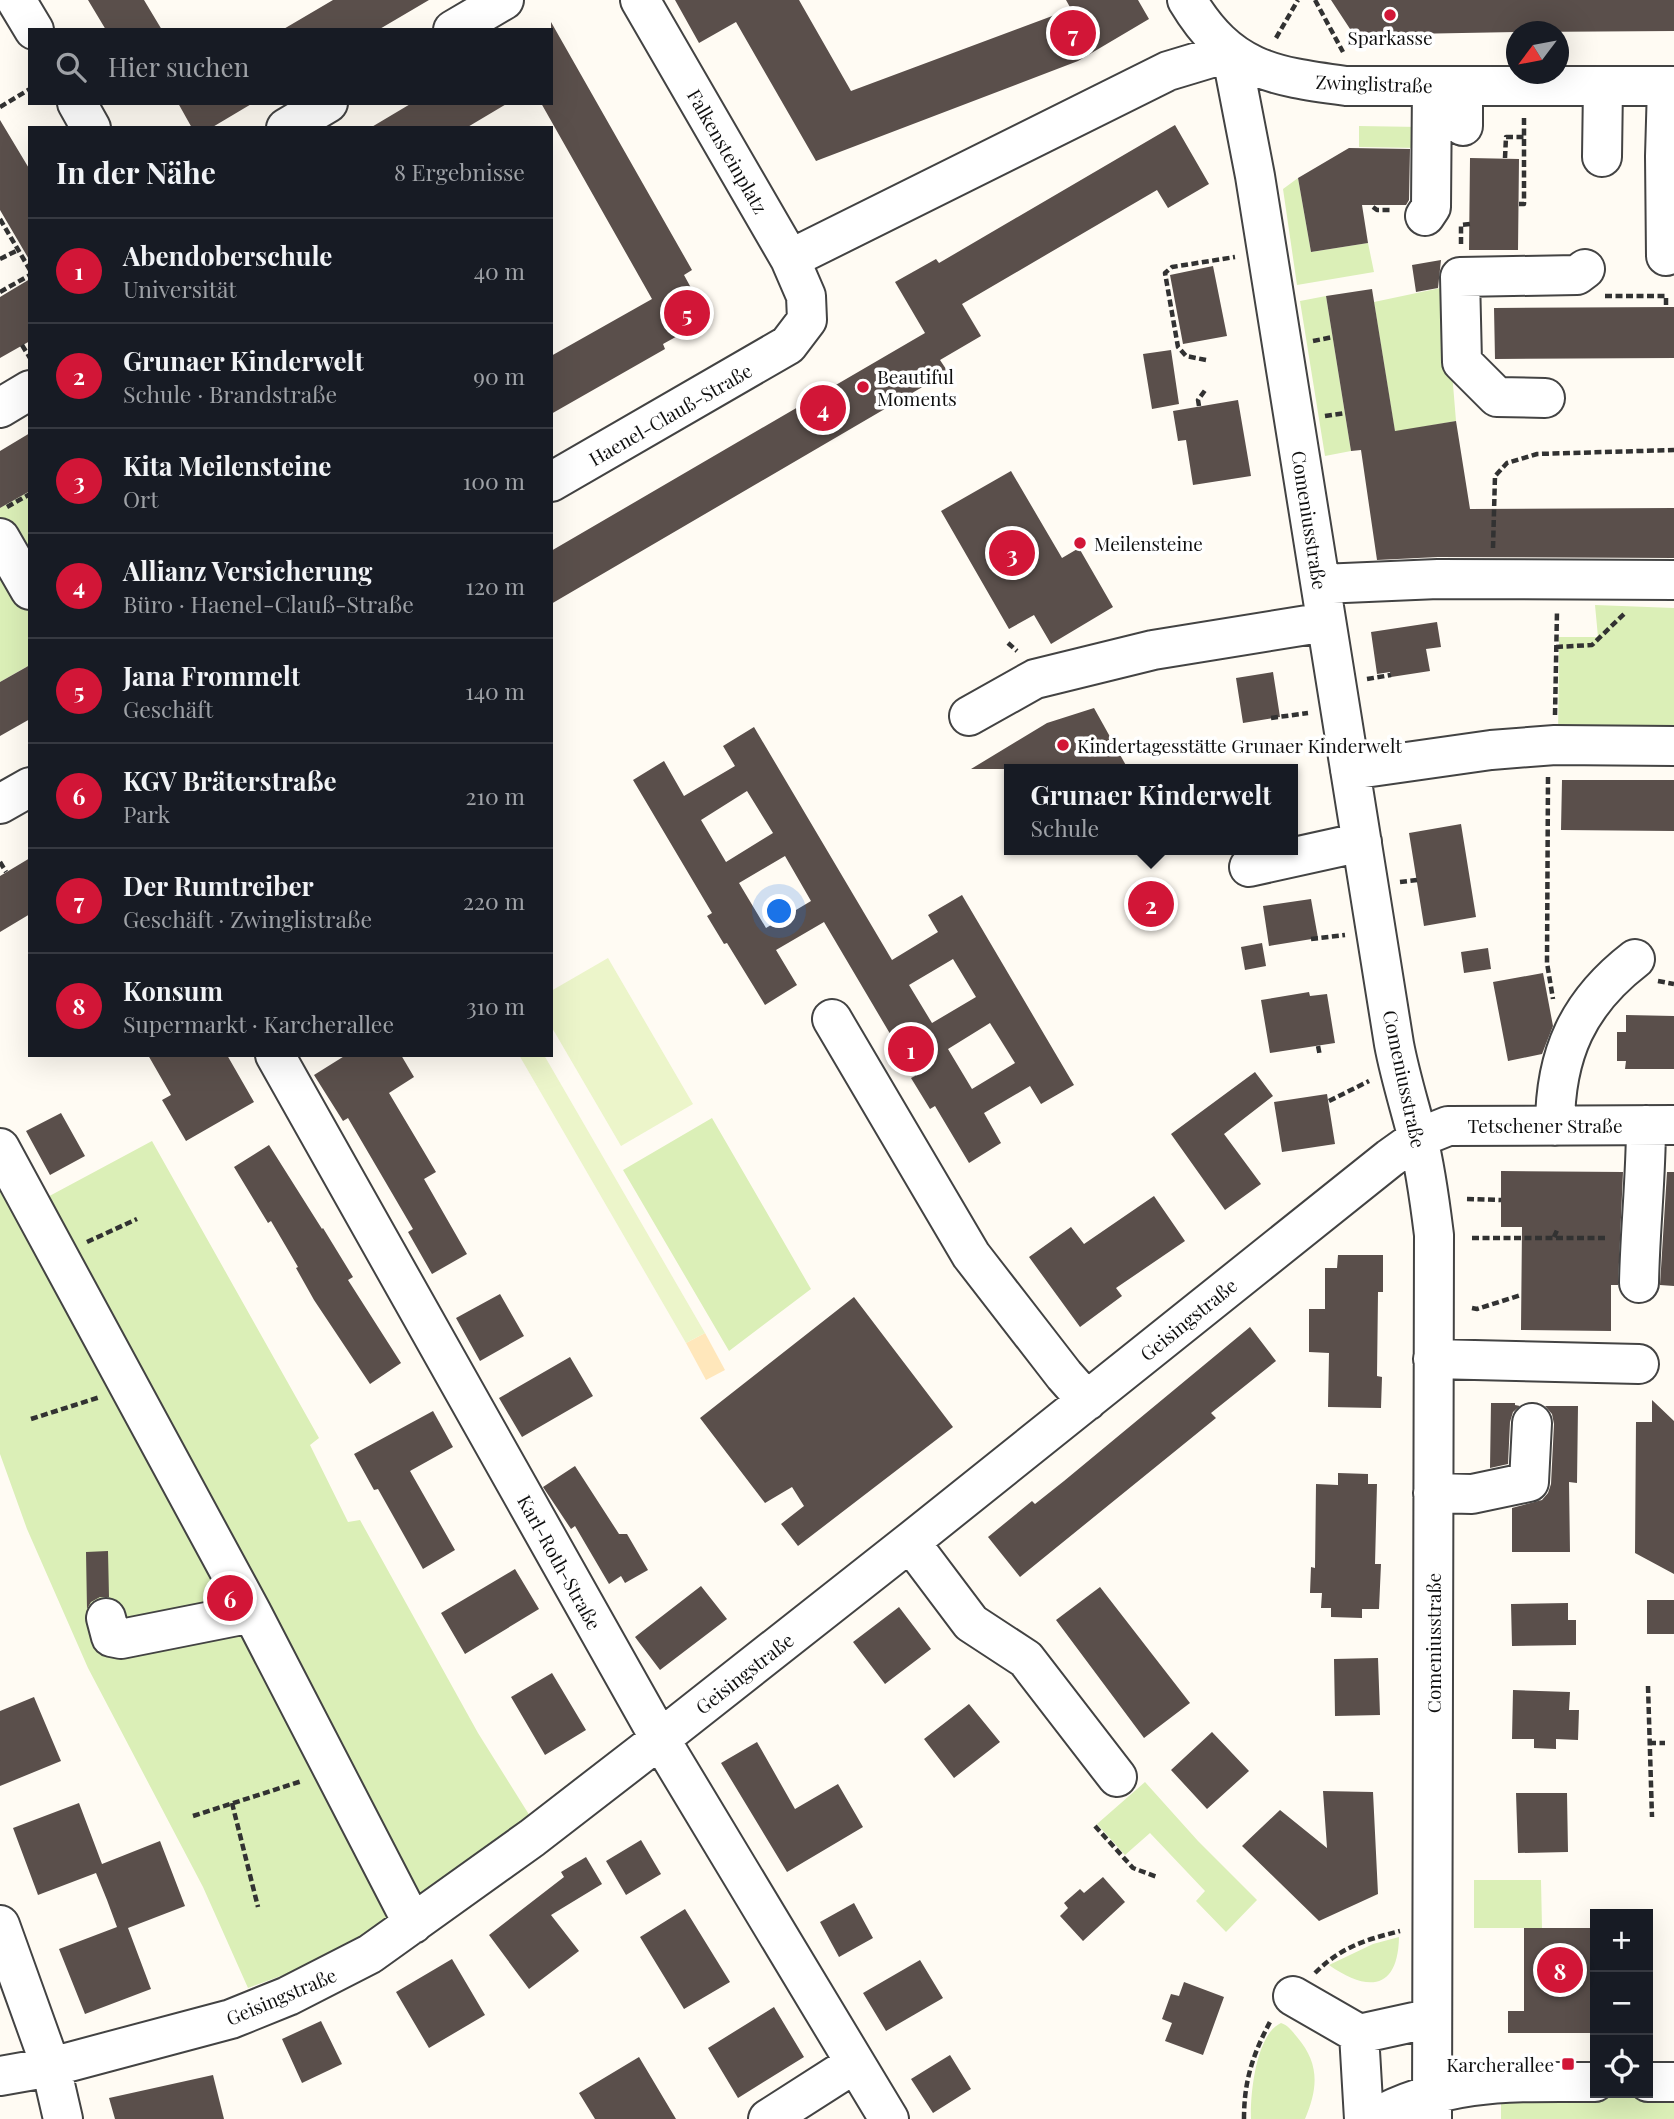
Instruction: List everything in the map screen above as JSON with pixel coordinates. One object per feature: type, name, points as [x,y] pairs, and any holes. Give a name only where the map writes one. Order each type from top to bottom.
[{"type":"street","points":[[456,28],[504,0]]},
{"type":"street","points":[[1187,0],[1211,34],[1245,60]]},
{"type":"street","name":"Falkensteinplatz","points":[[644,1],[790,259],[806,296],[807,320],[788,345]]},
{"type":"street","points":[[790,259],[1168,71],[1245,60]]},
{"type":"street","name":"Zwinglistraße","points":[[1245,60],[1297,79],[1346,86],[1670,86]]},
{"type":"street","name":"Comeniusstraße","points":[[1245,60],[1255,176],[1279,360],[1321,584],[1396,1053],[1418,1138],[1434,1235],[1432,2106]]},
{"type":"street","points":[[1447,86],[1463,126]]},
{"type":"street","points":[[1425,216],[1431,207],[1447,86]]},
{"type":"street","points":[[1602,157],[1603,86]]},
{"type":"street","points":[[1666,256],[1665,156],[1670,86]]},
{"type":"street","points":[[78,105],[90,126]]},
{"type":"street","points":[[289,126],[324,105]]},
{"type":"street","points":[[1545,398],[1497,397],[1462,362],[1460,277],[1577,275],[1585,269]]},
{"type":"street","name":"Haenel-Clauß-Straße","points":[[553,481],[788,345]]},
{"type":"street","points":[[0,408],[28,391]]},
{"type":"street","points":[[0,538],[28,587]]},
{"type":"street","points":[[1321,584],[1493,579],[1667,579]]},
{"type":"street","points":[[969,716],[1035,680],[1153,650],[1326,622]]},
{"type":"street","points":[[1350,771],[1491,750],[1555,745],[1674,746]]},
{"type":"street","points":[[0,804],[28,788]]},
{"type":"street","points":[[1249,867],[1362,842]]},
{"type":"street","points":[[1555,1126],[1562,1059],[1588,1005],[1608,981],[1635,959]]},
{"type":"street","points":[[832,1019],[971,1255],[1064,1376],[1087,1401]]},
{"type":"street","name":"Karl-Roth-Straße","points":[[276,1057],[660,1740],[889,2119]]},
{"type":"street","points":[[1639,1283],[1640,1223],[1660,1125]]},
{"type":"street","name":"Tetschener Straße","points":[[1418,1138],[1448,1126],[1660,1125]]},
{"type":"street","name":"Geisingstraße","points":[[0,2076],[51,2067],[231,2020],[328,1977],[370,1954],[533,1838],[660,1740],[1390,1157],[1418,1138]]},
{"type":"street","points":[[0,1148],[252,1613],[413,1924]]},
{"type":"street","points":[[1433,1359],[1639,1364]]},
{"type":"street","points":[[1433,1493],[1472,1494],[1529,1482],[1532,1423]]},
{"type":"street","points":[[910,1542],[971,1623],[1026,1658],[1117,1777]]},
{"type":"street","points":[[106,1618],[111,1637],[121,1639],[252,1613]]},
{"type":"street","points":[[0,1926],[51,2067],[63,2119]]},
{"type":"street","points":[[1293,1996],[1359,2034],[1432,2018]]},
{"type":"street","points":[[1359,2034],[1364,2119]]},
{"type":"street","points":[[768,2119],[854,2064]]},
{"type":"street","points":[[1372,2119],[1395,2106],[1432,2106],[1460,2087],[1495,2082],[1590,2082]]},
{"type":"street","points":[[1653,2082],[1674,2082]]},
{"type":"path","points":[[1245,60],[1298,0]]},
{"type":"path","points":[[1315,0],[1343,52],[1346,86]]},
{"type":"path","points":[[1519,204],[1524,204],[1524,86]]},
{"type":"path","points":[[0,107],[28,90]]},
{"type":"path","points":[[1506,158],[1506,137],[1524,137]]},
{"type":"path","points":[[0,219],[28,268]]},
{"type":"path","points":[[0,259],[18,250]]},
{"type":"path","points":[[1206,360],[1186,356],[1178,347],[1165,273],[1172,267],[1242,256]]},
{"type":"path","points":[[0,292],[28,273]]},
{"type":"path","points":[[1279,360],[1333,337]]},
{"type":"path","points":[[22,345],[28,355]]},
{"type":"path","points":[[1199,406],[1198,400],[1206,389]]},
{"type":"path","points":[[1319,418],[1345,413]]},
{"type":"path","points":[[1493,579],[1495,476],[1507,463],[1537,454],[1674,450]]},
{"type":"path","points":[[0,511],[28,495]]},
{"type":"path","points":[[1553,1001],[1547,963],[1548,755],[1555,745],[1557,579]]},
{"type":"path","points":[[1556,647],[1592,645],[1667,579]]},
{"type":"path","points":[[1362,680],[1391,675]]},
{"type":"path","points":[[1271,718],[1314,712]]},
{"type":"path","points":[[0,862],[6,872]]},
{"type":"path","points":[[1398,882],[1417,880]]},
{"type":"path","points":[[1311,939],[1351,934]]},
{"type":"path","points":[[1318,1046],[1320,1056]]},
{"type":"path","points":[[1329,1101],[1372,1080]]},
{"type":"path","points":[[1467,1199],[1501,1200]]},
{"type":"path","points":[[59,1255],[137,1219]]},
{"type":"path","points":[[1554,1237],[1558,1228]]},
{"type":"path","points":[[1472,1238],[1609,1238]]},
{"type":"path","points":[[1472,1308],[1477,1309],[1521,1295]]},
{"type":"path","points":[[31,1419],[131,1387]]},
{"type":"path","points":[[1647,1686],[1652,1817]]},
{"type":"path","points":[[1649,1743],[1665,1743]]},
{"type":"path","points":[[193,1816],[335,1771]]},
{"type":"path","points":[[232,1803],[258,1907]]},
{"type":"path","points":[[1094,1826],[1133,1868],[1157,1877]]},
{"type":"path","points":[[1244,2119],[1247,2082],[1255,2051],[1271,2020],[1330,1958],[1362,1941],[1402,1931],[1432,1931]]},
{"type":"green space","points":[[1359,126],[1420,127],[1420,148],[1359,147]]},
{"type":"green space","points":[[1298,178],[1311,252],[1368,243],[1374,272],[1297,285],[1283,189]]},
{"type":"green space","points":[[1445,287],[1456,421],[1395,432],[1374,302]]},
{"type":"green space","points":[[1326,296],[1351,451],[1325,456],[1300,301]]},
{"type":"green space","points":[[28,492],[28,670],[26,667],[0,682],[0,508]]},
{"type":"green space","points":[[1595,605],[1674,608],[1674,739],[1558,740],[1559,637],[1598,637]]},
{"type":"green space","points":[[608,958],[693,1104],[621,1146],[553,1029],[553,990]]},
{"type":"green space","points":[[520,1057],[545,1057],[705,1333],[686,1343]]},
{"type":"green space","points":[[712,1118],[811,1289],[729,1351],[623,1170]]},
{"type":"green space","points":[[0,1126],[42,1200],[152,1141],[319,1438],[310,1445],[348,1522],[360,1520],[478,1733],[533,1821],[330,1958],[248,1988],[203,1887],[88,1668],[27,1529],[0,1454]]},
{"type":"green space","points":[[1145,1782],[1198,1841],[1257,1900],[1226,1932],[1196,1901],[1205,1891],[1150,1833],[1125,1855],[1097,1824]]},
{"type":"green space","points":[[1474,1880],[1541,1880],[1542,1928],[1474,1928]]},
{"type":"green space","points":[[1399,1937],[1393,1968],[1386,1977],[1378,1981],[1356,1980],[1329,1965],[1373,1944]]},
{"type":"green space","points":[[1281,2023],[1290,2029],[1310,2057],[1314,2087],[1309,2108],[1305,2119],[1251,2119],[1253,2081],[1260,2052],[1272,2029]]},
{"type":"green space","points":[[1501,2096],[1674,2096],[1674,2119],[1501,2119]]},
{"type":"sand","points":[[705,1333],[725,1370],[706,1380],[686,1343]]},
{"type":"building","points":[[88,0],[144,0],[161,28],[105,28]]},
{"type":"building","points":[[333,0],[429,0],[381,28],[285,28]]},
{"type":"building","points":[[675,0],[799,0],[851,91],[1071,9],[1066,0],[1138,0],[1149,19],[1078,61],[816,161],[736,22],[699,43]]},
{"type":"building","points":[[1331,0],[1674,0],[1674,31],[1569,32],[1569,21],[1506,21],[1506,32],[1354,35]]},
{"type":"building","points":[[551,22],[692,270],[684,275],[708,319],[663,344],[665,349],[553,413],[553,355],[652,299],[542,105],[553,105]]},
{"type":"building","points":[[179,105],[250,105],[214,126],[191,126]]},
{"type":"building","points":[[409,105],[505,105],[469,126],[373,126]]},
{"type":"building","points":[[0,120],[28,167],[28,258],[0,210]]},
{"type":"building","points":[[1175,125],[1209,184],[1168,208],[1157,190],[962,304],[981,336],[940,360],[948,372],[553,603],[553,550],[925,333],[895,282],[936,259],[939,263]]},
{"type":"building","points":[[1349,148],[1410,149],[1409,200],[1406,205],[1362,205],[1368,243],[1311,252],[1298,178]]},
{"type":"building","points":[[1470,158],[1519,159],[1518,250],[1469,250]]},
{"type":"building","points":[[1441,260],[1438,288],[1416,292],[1412,265]]},
{"type":"building","points":[[1213,266],[1227,336],[1183,344],[1170,275]]},
{"type":"building","points":[[28,280],[28,342],[0,358],[0,297]]},
{"type":"building","points":[[1372,289],[1395,431],[1456,421],[1470,509],[1674,508],[1674,558],[1438,557],[1377,560],[1361,450],[1351,451],[1326,296]]},
{"type":"building","points":[[1674,307],[1674,358],[1495,359],[1494,308]]},
{"type":"building","points":[[1171,350],[1179,404],[1152,409],[1143,354]]},
{"type":"building","points":[[1238,400],[1251,476],[1193,485],[1186,440],[1178,441],[1173,411]]},
{"type":"building","points":[[28,434],[28,492],[0,508],[0,451]]},
{"type":"building","points":[[1011,471],[1062,558],[1079,548],[1113,607],[1051,644],[1034,615],[1009,629],[941,511]]},
{"type":"building","points":[[1437,622],[1441,647],[1426,649],[1430,671],[1391,677],[1390,672],[1377,674],[1371,632]]},
{"type":"building","points":[[28,666],[28,720],[0,736],[0,682]]},
{"type":"building","points":[[1273,672],[1280,717],[1243,723],[1236,678]]},
{"type":"building","name":"Kindertagesstätte Grunaer Kinderwelt","points":[[1094,708],[1125,764],[1004,764],[1004,769],[971,769],[1047,723]]},
{"type":"building","points":[[754,727],[892,960],[938,932],[928,915],[962,895],[1074,1085],[1041,1104],[1030,1086],[984,1113],[1001,1143],[969,1163],[935,1106],[930,1109],[911,1078],[915,1076],[824,922],[776,950],[797,985],[765,1005],[707,916],[712,913],[633,780],[664,761],[684,796],[735,766],[723,746]],"holes":[[[747,791],[773,833],[726,862],[701,820]],[[785,856],[811,901],[766,928],[739,883]],[[953,959],[976,997],[932,1023],[909,985]],[[990,1023],[1015,1063],[972,1089],[948,1049]]]},
{"type":"building","points":[[1562,780],[1674,780],[1674,831],[1561,830]]},
{"type":"building","points":[[1461,824],[1476,917],[1424,926],[1409,833]]},
{"type":"building","points":[[28,859],[28,915],[0,932],[0,876]]},
{"type":"building","points":[[1311,899],[1318,938],[1269,946],[1263,906]]},
{"type":"building","points":[[1262,943],[1266,966],[1245,970],[1241,947]]},
{"type":"building","points":[[1488,948],[1491,969],[1464,973],[1461,952]]},
{"type":"building","points":[[1543,973],[1553,1026],[1542,1054],[1508,1061],[1493,982]]},
{"type":"building","points":[[1309,992],[1310,996],[1327,994],[1335,1043],[1270,1053],[1261,1000]]},
{"type":"building","points":[[1626,1015],[1674,1016],[1674,1069],[1625,1069],[1626,1061],[1617,1061],[1617,1032],[1626,1032]]},
{"type":"building","points":[[149,1057],[228,1057],[254,1102],[186,1141],[162,1100],[171,1095]]},
{"type":"building","points":[[343,1057],[402,1057],[414,1077],[389,1093],[436,1172],[424,1179],[467,1254],[432,1274],[408,1232],[413,1229],[348,1118],[343,1121],[314,1075]]},
{"type":"building","points":[[1255,1072],[1273,1096],[1224,1134],[1261,1184],[1225,1210],[1171,1134]]},
{"type":"building","points":[[1327,1094],[1335,1144],[1282,1152],[1274,1102]]},
{"type":"building","points":[[61,1113],[85,1156],[50,1175],[26,1131]]},
{"type":"building","points":[[269,1145],[353,1277],[348,1280],[401,1363],[370,1384],[314,1300],[271,1221],[268,1223],[234,1167]]},
{"type":"building","points":[[1501,1171],[1623,1172],[1618,1285],[1611,1285],[1611,1331],[1521,1330],[1522,1227],[1501,1227]]},
{"type":"building","points":[[1667,1172],[1674,1172],[1674,1286],[1660,1285]]},
{"type":"building","points":[[1154,1196],[1185,1241],[1116,1288],[1122,1296],[1080,1327],[1029,1257],[1071,1227],[1084,1244]]},
{"type":"building","points":[[1338,1255],[1383,1255],[1383,1292],[1378,1292],[1377,1376],[1382,1377],[1381,1408],[1328,1407],[1329,1353],[1309,1352],[1309,1309],[1325,1309],[1325,1268],[1337,1268]]},
{"type":"building","points":[[500,1294],[524,1336],[480,1361],[456,1318]]},
{"type":"building","points":[[854,1297],[953,1427],[798,1546],[781,1524],[804,1506],[792,1487],[765,1503],[700,1418]]},
{"type":"building","points":[[1250,1327],[1276,1361],[1211,1413],[1216,1418],[1020,1577],[988,1537],[1032,1501],[1035,1504],[1064,1481]]},
{"type":"building","points":[[570,1357],[593,1396],[522,1437],[499,1398]]},
{"type":"building","points":[[1652,1400],[1674,1421],[1674,1574],[1635,1553],[1636,1422],[1652,1422]]},
{"type":"building","points":[[1491,1403],[1515,1403],[1520,1406],[1513,1412],[1510,1422],[1508,1464],[1490,1468]]},
{"type":"building","points":[[1545,1406],[1578,1406],[1577,1483],[1569,1482],[1570,1552],[1512,1552],[1512,1508],[1542,1500],[1551,1484],[1554,1424],[1552,1414]]},
{"type":"building","points":[[433,1411],[453,1447],[410,1471],[455,1550],[423,1569],[378,1489],[374,1490],[354,1454]]},
{"type":"building","points":[[575,1466],[619,1534],[627,1534],[648,1570],[625,1583],[621,1576],[609,1584],[575,1526],[571,1529],[543,1487]]},
{"type":"building","points":[[1338,1473],[1368,1474],[1368,1484],[1377,1484],[1375,1564],[1381,1564],[1379,1609],[1362,1609],[1362,1618],[1331,1617],[1331,1608],[1321,1608],[1322,1593],[1310,1593],[1311,1567],[1315,1568],[1316,1484],[1338,1485]]},
{"type":"building","points":[[108,1551],[109,1597],[100,1597],[91,1602],[87,1609],[86,1552]]},
{"type":"building","points":[[515,1569],[539,1609],[465,1654],[441,1613]]},
{"type":"building","points":[[701,1586],[727,1619],[660,1670],[635,1637]]},
{"type":"building","points":[[1100,1587],[1190,1703],[1144,1738],[1056,1620]]},
{"type":"building","points":[[1647,1600],[1674,1600],[1674,1634],[1647,1634]]},
{"type":"building","points":[[1568,1603],[1568,1620],[1576,1620],[1576,1645],[1512,1646],[1511,1604]]},
{"type":"building","points":[[899,1607],[931,1649],[885,1684],[853,1642]]},
{"type":"building","points":[[1378,1658],[1380,1715],[1335,1716],[1334,1659]]},
{"type":"building","points":[[552,1673],[586,1730],[545,1755],[511,1697]]},
{"type":"building","points":[[1513,1690],[1570,1692],[1569,1710],[1579,1710],[1578,1740],[1556,1739],[1556,1749],[1534,1748],[1534,1739],[1512,1739]]},
{"type":"building","points":[[34,1697],[61,1761],[0,1786],[0,1711]]},
{"type":"building","points":[[969,1704],[1000,1742],[954,1778],[924,1739]]},
{"type":"building","points":[[1212,1732],[1249,1771],[1207,1809],[1171,1770]]},
{"type":"building","points":[[757,1742],[795,1809],[838,1784],[863,1827],[787,1872],[721,1763]]},
{"type":"building","points":[[1323,1791],[1373,1792],[1378,1894],[1319,1921],[1242,1846],[1280,1810],[1327,1848]]},
{"type":"building","points":[[1516,1793],[1567,1793],[1568,1852],[1518,1853]]},
{"type":"building","points":[[79,1803],[102,1864],[160,1841],[185,1906],[128,1928],[151,1989],[85,2014],[59,1949],[117,1927],[107,1900],[96,1873],[38,1895],[13,1828]]},
{"type":"building","points":[[641,1840],[661,1874],[626,1895],[606,1861]]},
{"type":"building","points":[[586,1857],[602,1884],[551,1915],[579,1951],[529,1989],[489,1935],[564,1877],[561,1872]]},
{"type":"building","points":[[1103,1877],[1125,1902],[1083,1941],[1060,1916],[1068,1908],[1064,1903],[1080,1889],[1084,1893]]},
{"type":"building","points":[[854,1903],[873,1938],[839,1957],[820,1922]]},
{"type":"building","points":[[685,1909],[730,1982],[684,2009],[640,1937]]},
{"type":"building","points":[[1524,1928],[1590,1928],[1590,2033],[1508,2033],[1508,2011],[1524,2011]]},
{"type":"building","points":[[452,1959],[485,2015],[429,2048],[396,1992]]},
{"type":"building","points":[[920,1960],[943,1998],[886,2031],[863,1993]]},
{"type":"building","points":[[1184,1982],[1224,1997],[1203,2055],[1165,2041],[1172,2023],[1162,2019],[1171,1994],[1179,1996]]},
{"type":"building","points":[[774,2007],[804,2057],[738,2098],[708,2048]]},
{"type":"building","points":[[321,2021],[342,2064],[302,2083],[282,2039]]},
{"type":"building","points":[[950,2055],[971,2089],[933,2113],[911,2079]]},
{"type":"building","points":[[639,2057],[676,2119],[595,2119],[579,2093]]},
{"type":"building","points":[[213,2075],[224,2119],[115,2119],[109,2098]]},
{"type":"place","name":"Sparkasse","points":[[1390,15]]},
{"type":"place","name":"Der Rumtreiber","points":[[1073,33]]},
{"type":"place","name":"Jana Frommelt","points":[[687,313]]},
{"type":"place","name":"Beautiful Moments","points":[[863,387]]},
{"type":"place","name":"Allianz Versicherung","points":[[823,408]]},
{"type":"place","name":"Meilensteine","points":[[1080,543]]},
{"type":"place","name":"Kita Meilensteine","points":[[1012,553]]},
{"type":"place","name":"Kindertagesstätte Grunaer Kinderwelt","points":[[1063,745]]},
{"type":"place","name":"Grunaer Kinderwelt","points":[[1151,904]]},
{"type":"place","name":"Abendoberschule","points":[[911,1049]]},
{"type":"place","name":"KGV Bräterstraße","points":[[230,1598]]},
{"type":"place","name":"Konsum","points":[[1560,1970]]},
{"type":"place","name":"Karcherallee","points":[[1568,2064]]}]
